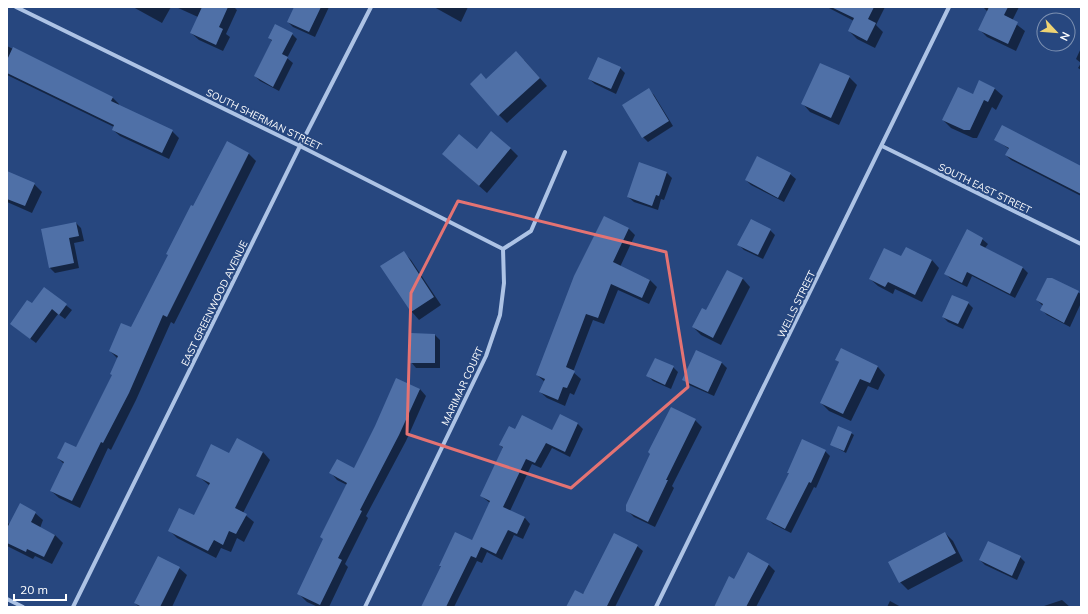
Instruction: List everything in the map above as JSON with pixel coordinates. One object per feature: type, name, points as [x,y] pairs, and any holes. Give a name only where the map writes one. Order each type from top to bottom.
[{"type":"street","name":"SOUTH SHERMAN STREET","points":[[16,7],[300,146],[503,249]]},
{"type":"street","name":"EAST GREENWOOD AVENUE","points":[[73,607],[300,146],[371,7]]},
{"type":"street","name":"WELLS STREET","points":[[656,607],[949,7]]},
{"type":"street","name":"SOUTH EAST STREET","points":[[882,146],[1081,244]]},
{"type":"street","points":[[503,249],[531,231],[565,152]]},
{"type":"street","name":"MARIMAR COURT","points":[[364,607],[486,356],[500,315],[504,283],[503,249]]},
{"type":"street","points":[[7,599],[23,607]]},
{"type":"highlighted area","points":[[458,201],[666,252],[688,387],[571,488],[407,434],[411,293]]},
{"type":"building","points":[[202,7],[228,7],[219,27],[223,29],[216,45],[190,33]]},
{"type":"building","points":[[294,7],[321,7],[309,32],[287,22]]},
{"type":"building","points":[[831,7],[874,7],[868,19],[876,23],[867,41],[848,31],[854,18]]},
{"type":"building","points":[[989,7],[1008,7],[1004,15],[1018,22],[1008,44],[978,30]]},
{"type":"building","points":[[275,24],[293,33],[282,54],[288,57],[273,87],[254,76],[272,40],[268,38]]},
{"type":"building","points":[[13,47],[113,97],[111,101],[173,130],[162,153],[112,130],[114,125],[7,73],[7,60]]},
{"type":"building","points":[[516,51],[540,78],[498,116],[470,84],[481,73],[486,79]]},
{"type":"building","points":[[598,57],[621,67],[611,89],[588,79]]},
{"type":"building","points":[[820,63],[850,76],[831,118],[801,104]]},
{"type":"building","points":[[979,80],[995,88],[988,102],[984,100],[970,130],[964,130],[942,120],[958,87],[973,94]]},
{"type":"building","points":[[649,88],[669,121],[642,138],[622,105]]},
{"type":"building","points":[[1002,125],[1081,166],[1081,194],[1005,155],[1009,148],[994,140]]},
{"type":"building","points":[[491,131],[511,148],[479,186],[442,154],[459,134],[477,149]]},
{"type":"building","points":[[227,141],[249,153],[167,317],[163,315],[129,393],[103,443],[101,442],[72,501],[50,491],[64,462],[57,458],[65,442],[76,447],[112,375],[110,374],[118,356],[109,351],[121,323],[131,327],[168,255],[166,254],[191,205],[193,206]]},
{"type":"building","points":[[757,156],[791,173],[778,198],[745,180]]},
{"type":"building","points":[[639,162],[667,172],[659,196],[656,195],[652,206],[627,197]]},
{"type":"building","points":[[7,171],[35,183],[25,206],[7,199]]},
{"type":"building","points":[[604,216],[629,228],[613,262],[650,280],[642,298],[611,284],[598,318],[586,314],[566,367],[575,371],[567,388],[563,387],[558,400],[539,392],[545,379],[536,375],[574,276]]},
{"type":"building","points":[[751,219],[771,229],[758,255],[737,245]]},
{"type":"building","points":[[76,222],[79,236],[69,238],[74,263],[49,268],[41,229]]},
{"type":"building","points":[[967,229],[983,238],[980,245],[1023,267],[1010,294],[967,272],[962,283],[944,274]]},
{"type":"building","points":[[906,247],[932,260],[915,295],[888,282],[885,287],[869,279],[884,248],[901,256]]},
{"type":"building","points":[[404,251],[434,297],[411,312],[380,266]]},
{"type":"building","points":[[727,270],[743,278],[713,338],[692,327],[702,308],[706,310]]},
{"type":"building","points":[[1047,278],[1052,278],[1079,291],[1064,323],[1040,310],[1043,304],[1036,300]]},
{"type":"building","points":[[44,287],[67,304],[59,315],[52,309],[30,339],[10,324],[27,300],[32,303]]},
{"type":"building","points":[[952,295],[969,302],[958,324],[942,317]]},
{"type":"building","points":[[411,333],[435,334],[435,363],[410,363]]},
{"type":"building","points":[[841,348],[878,366],[870,383],[860,379],[843,414],[820,403],[839,362],[835,360]]},
{"type":"building","points":[[696,350],[722,362],[708,392],[682,380]]},
{"type":"building","points":[[655,358],[674,366],[665,385],[646,376]]},
{"type":"building","points":[[396,378],[420,389],[399,435],[360,510],[362,511],[338,558],[342,560],[320,605],[297,594],[323,539],[320,537],[347,483],[329,473],[337,459],[354,468],[375,426]]},
{"type":"building","points":[[671,407],[696,419],[666,480],[668,480],[648,522],[626,511],[626,505],[650,454],[648,452]]},
{"type":"building","points":[[560,414],[578,423],[565,452],[546,443],[535,463],[526,459],[503,507],[525,517],[517,534],[508,530],[496,554],[481,547],[476,558],[471,556],[446,607],[421,607],[441,566],[439,566],[455,532],[472,540],[490,501],[480,496],[503,447],[499,445],[509,426],[515,429],[522,415],[552,430]]},
{"type":"building","points":[[838,426],[852,432],[844,451],[830,445]]},
{"type":"building","points":[[237,438],[263,452],[235,508],[247,514],[236,534],[229,531],[223,545],[214,540],[208,551],[168,531],[179,508],[194,515],[210,483],[196,476],[211,444],[229,453]]},
{"type":"building","points":[[802,439],[826,450],[811,483],[809,482],[785,529],[766,519],[789,473],[787,473]]},
{"type":"building","points":[[20,503],[36,512],[31,522],[55,535],[44,557],[27,549],[26,552],[7,543],[7,528]]},
{"type":"building","points":[[945,532],[956,553],[899,583],[888,562]]},
{"type":"building","points":[[614,533],[638,545],[607,606],[609,607],[566,607],[575,590],[583,594]]},
{"type":"building","points":[[988,541],[1021,556],[1012,576],[979,560]]},
{"type":"building","points":[[748,552],[769,564],[746,607],[714,607],[729,576],[734,579]]},
{"type":"building","points":[[158,556],[180,567],[160,607],[142,607],[134,603]]}]
